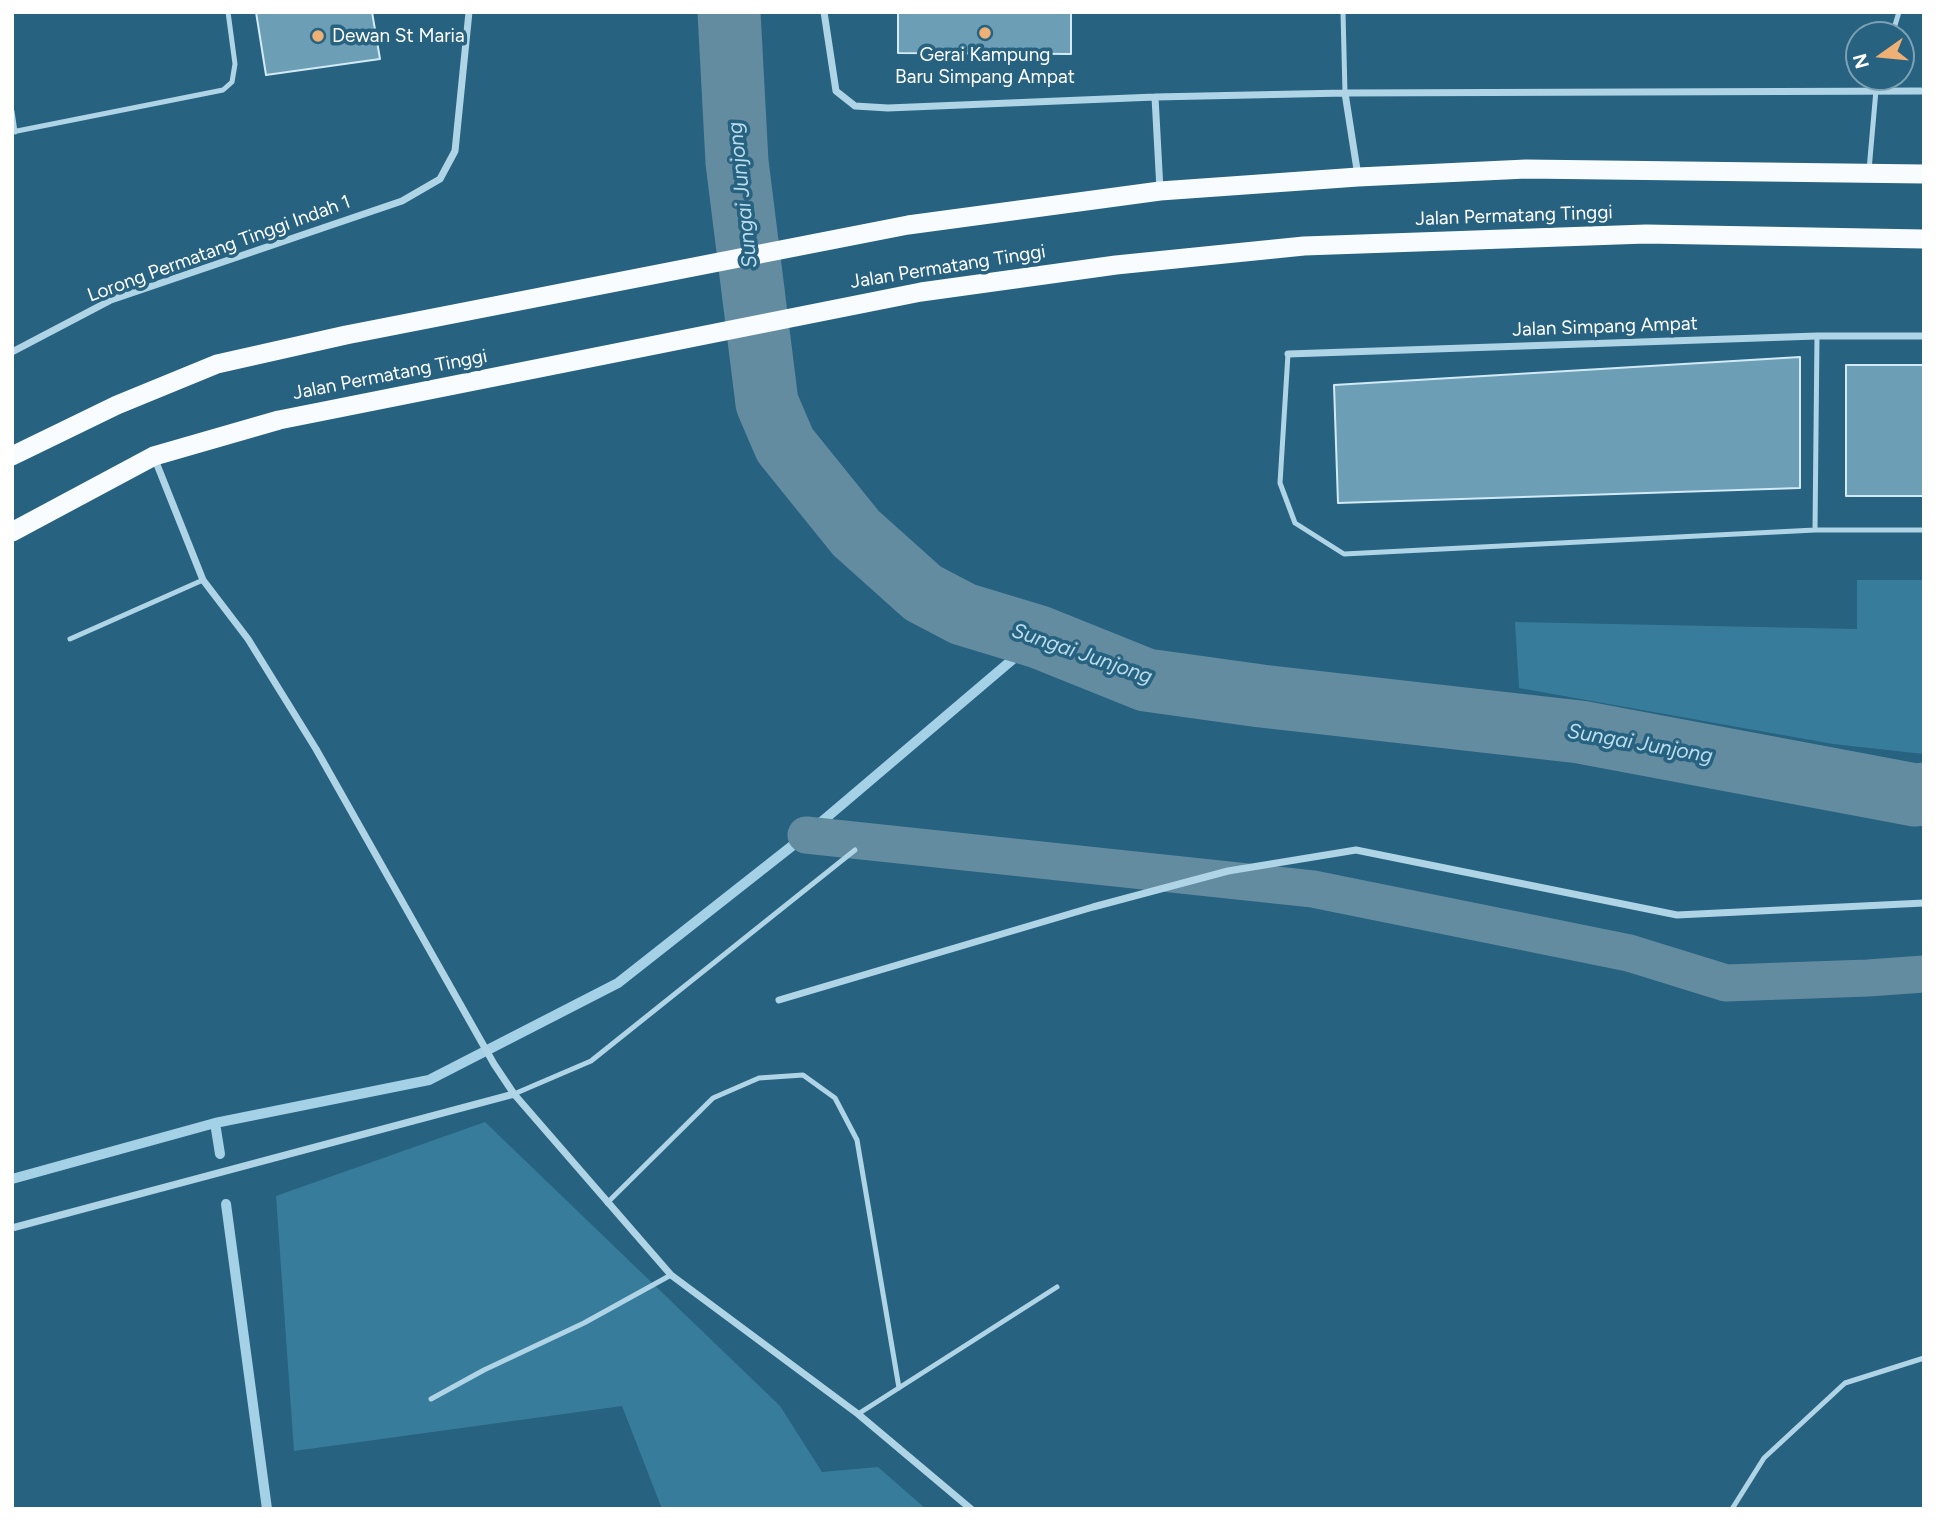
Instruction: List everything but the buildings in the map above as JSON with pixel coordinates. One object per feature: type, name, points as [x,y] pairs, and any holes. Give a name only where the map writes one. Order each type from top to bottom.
[{"type":"highway","points":[[12,456],[117,405],[217,364],[346,335],[908,225],[1160,191],[1358,177],[1526,169],[1924,174]]},
{"type":"highway","name":"Jalan Permatang Tinggi","points":[[12,532],[154,456],[279,420],[921,292],[1116,265],[1304,246],[1646,234],[1924,239]]},
{"type":"street","name":"Lorong Permatang Tinggi Indah 1","points":[[12,352],[111,300],[402,201],[440,180],[455,151],[470,12]]},
{"type":"street","points":[[824,12],[836,91],[855,106],[888,108],[1155,97],[1345,93],[1845,90]]},
{"type":"street","points":[[1345,93],[1358,177]]},
{"type":"street","points":[[1155,97],[1160,191]]},
{"type":"street","name":"Jalan Simpang Ampat","points":[[1288,354],[1817,336],[1924,336]]},
{"type":"street","points":[[154,456],[203,580],[248,639],[316,749],[494,1064],[514,1094],[671,1275],[858,1414],[971,1509]]},
{"type":"street","points":[[779,1000],[1093,906],[1228,872],[1356,850],[1677,915],[1924,902]]},
{"type":"street","points":[[12,1228],[514,1094]]},
{"type":"lane","points":[[12,111],[14,132],[223,90],[232,82],[235,64],[228,12]]},
{"type":"lane","points":[[1343,12],[1345,93]]},
{"type":"lane","points":[[1868,174],[1876,91]]},
{"type":"lane","points":[[1815,530],[1817,336]]},
{"type":"lane","points":[[1288,354],[1280,483],[1295,523],[1344,554],[1815,530],[1924,530]]},
{"type":"lane","points":[[70,639],[203,580]]},
{"type":"lane","points":[[514,1094],[591,1061],[855,850]]},
{"type":"lane","points":[[607,1203],[713,1098],[759,1078],[803,1075],[835,1098],[857,1140],[899,1388]]},
{"type":"lane","points":[[431,1399],[484,1370],[584,1323],[671,1275]]},
{"type":"lane","points":[[858,1414],[1057,1287]]},
{"type":"lane","points":[[1732,1509],[1765,1458],[1845,1383],[1924,1358]]},
{"type":"shaded area","points":[[1857,580],[1924,580],[1924,754],[1833,744],[1519,688],[1515,622],[1857,629]]},
{"type":"shaded area","points":[[485,1122],[780,1406],[822,1472],[878,1467],[926,1509],[662,1509],[622,1406],[294,1451],[276,1196]]},
{"type":"waterway","name":"Sungai Junjong","points":[[729,12],[737,162],[767,403],[785,445],[856,533],[923,593],[963,614],[1039,637],[1146,680],[1261,696],[1580,732],[1915,795],[1924,794]]},
{"type":"waterway","points":[[12,1179],[215,1123],[429,1080],[618,983],[806,835],[1039,637]]},
{"type":"waterway","points":[[806,835],[1313,889],[1629,953],[1726,983],[1924,974]]},
{"type":"waterway","points":[[215,1123],[220,1154]]},
{"type":"waterway","points":[[226,1204],[267,1509]]},
{"type":"place","name":"Gerai Kampung Baru Simpang Ampat","points":[[985,33]]},
{"type":"place","name":"Dewan St Maria","points":[[318,36]]}]
